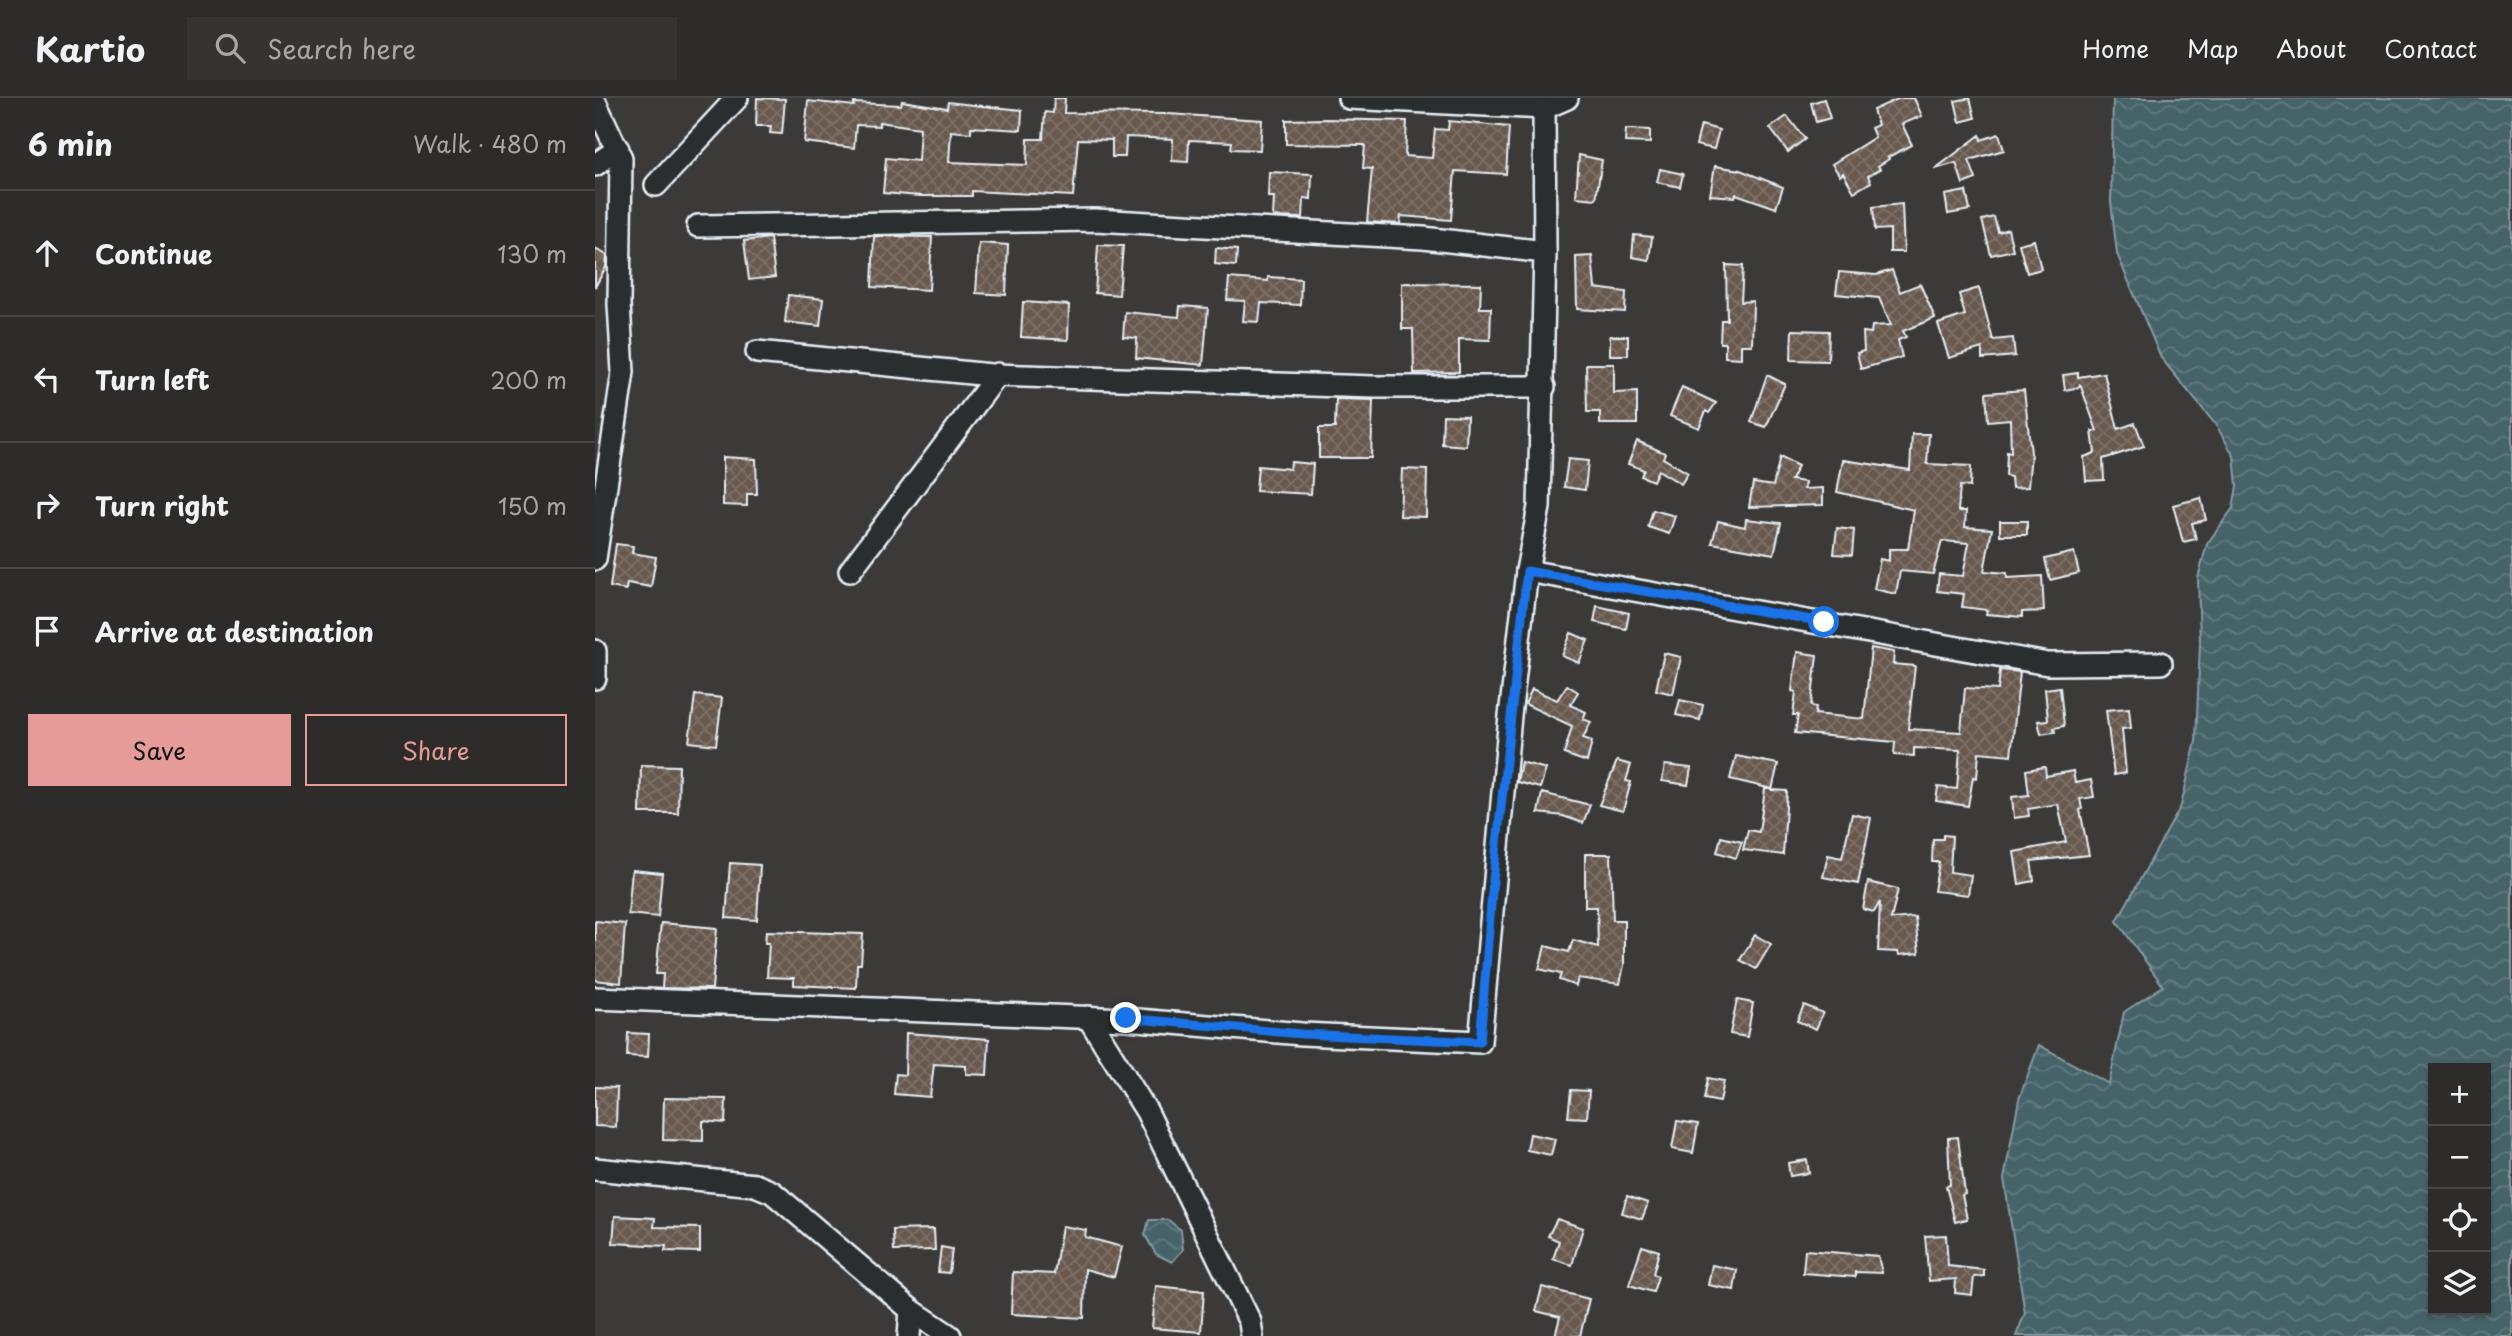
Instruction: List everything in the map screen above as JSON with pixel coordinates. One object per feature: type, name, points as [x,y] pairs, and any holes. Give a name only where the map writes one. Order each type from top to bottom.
[{"type":"street","points":[[656,185],[737,98]]},
{"type":"street","points":[[1349,98],[1544,108],[1567,98]]},
{"type":"street","points":[[595,102],[621,158],[618,304],[624,372],[600,490],[595,559]]},
{"type":"street","points":[[595,998],[1088,1017],[1302,1034],[1480,1042],[1493,880],[1527,571],[1539,507],[1544,387],[1544,108]]},
{"type":"street","points":[[595,165],[618,149]]},
{"type":"street","points":[[698,226],[1095,220],[1423,238],[1545,252]]},
{"type":"street","points":[[757,352],[998,374],[1374,387],[1544,387]]},
{"type":"street","points":[[850,572],[998,374]]},
{"type":"street","points":[[1527,571],[2047,664],[2161,663]]},
{"type":"street","points":[[595,651],[595,678]]},
{"type":"street","points":[[1088,1017],[1147,1112],[1250,1322],[1252,1336]]},
{"type":"street","points":[[595,1169],[755,1185],[772,1192],[911,1310],[950,1336]]},
{"type":"street","points":[[909,1336],[911,1310]]},
{"type":"water","points":[[2113,98],[2512,98],[2512,1336],[2016,1336],[2025,1313],[2004,1179],[2019,1099],[2039,1045],[2109,1084],[2124,1012],[2163,986],[2117,921],[2181,806],[2196,741],[2200,643],[2198,578],[2207,544],[2233,508],[2237,486],[2234,456],[2216,425],[2161,358],[2117,254],[2111,202]]},
{"type":"water","points":[[1149,1220],[1168,1220],[1181,1230],[1183,1250],[1172,1262],[1156,1254],[1145,1235]]},
{"type":"building","points":[[757,98],[785,99],[782,134],[770,133],[771,126],[756,126]]},
{"type":"building","points":[[1054,98],[1065,98],[1064,113],[1168,114],[1262,120],[1260,150],[1231,149],[1232,142],[1189,140],[1188,162],[1172,161],[1173,139],[1126,137],[1125,157],[1112,157],[1112,140],[1078,139],[1073,196],[972,191],[972,196],[921,196],[883,193],[886,158],[918,161],[920,128],[879,122],[879,126],[856,125],[854,148],[804,142],[808,101],[854,106],[854,103],[901,105],[902,101],[947,108],[948,102],[1022,110],[1021,130],[971,127],[971,133],[951,131],[949,162],[1027,165],[1028,139],[1043,139],[1045,112],[1053,113]]},
{"type":"building","points":[[1900,98],[1914,98],[1922,116],[1902,124],[1912,145],[1888,157],[1889,159],[1878,166],[1880,169],[1868,176],[1871,182],[1854,192],[1843,173],[1840,176],[1832,164],[1875,137],[1871,128],[1878,125],[1873,110]]},
{"type":"building","points":[[1970,98],[1975,118],[1960,122],[1955,101]]},
{"type":"building","points":[[1824,99],[1830,118],[1816,122],[1811,103]]},
{"type":"building","points":[[1787,116],[1805,139],[1788,152],[1770,128]]},
{"type":"building","points":[[1286,120],[1407,121],[1405,156],[1432,158],[1435,129],[1448,130],[1449,121],[1509,127],[1506,174],[1455,171],[1451,220],[1401,216],[1400,224],[1367,222],[1372,169],[1363,168],[1365,145],[1286,144]]},
{"type":"building","points":[[1701,125],[1719,130],[1714,149],[1696,145]]},
{"type":"building","points":[[1626,129],[1650,130],[1650,143],[1625,142]]},
{"type":"building","points":[[1999,134],[2004,150],[1969,160],[1976,179],[1963,184],[1956,163],[1935,169],[1980,135],[1981,140]]},
{"type":"building","points":[[1579,155],[1602,160],[1596,199],[1576,197]]},
{"type":"building","points":[[1715,166],[1740,170],[1783,187],[1776,208],[1736,194],[1735,197],[1710,195]]},
{"type":"building","points":[[1660,169],[1683,174],[1680,187],[1657,182]]},
{"type":"building","points":[[1269,172],[1312,174],[1311,199],[1304,198],[1303,218],[1273,217],[1274,197],[1268,197]]},
{"type":"building","points":[[1966,191],[1970,210],[1948,214],[1945,195]]},
{"type":"building","points":[[1902,204],[1904,252],[1890,252],[1890,229],[1875,230],[1873,207]]},
{"type":"building","points":[[1994,217],[1998,232],[2008,229],[2013,250],[1991,255],[1982,220]]},
{"type":"building","points":[[1634,235],[1652,237],[1649,260],[1632,257]]},
{"type":"building","points":[[874,236],[932,237],[929,290],[872,287]]},
{"type":"building","points":[[770,238],[775,277],[749,280],[744,241]]},
{"type":"building","points":[[2034,240],[2041,269],[2027,273],[2019,244]]},
{"type":"building","points":[[979,243],[1008,245],[1006,295],[976,293]]},
{"type":"building","points":[[1098,245],[1123,246],[1119,295],[1095,293]]},
{"type":"building","points":[[1216,248],[1237,250],[1236,266],[1215,264]]},
{"type":"building","points":[[595,249],[607,255],[606,267],[595,287]]},
{"type":"building","points":[[1592,256],[1595,288],[1626,292],[1625,312],[1577,309],[1576,257]]},
{"type":"building","points":[[1726,265],[1743,266],[1741,302],[1753,301],[1752,345],[1741,345],[1741,358],[1725,357],[1725,343],[1720,343],[1721,320],[1727,320]]},
{"type":"building","points":[[1892,270],[1900,292],[1920,284],[1935,318],[1903,331],[1906,337],[1898,340],[1902,357],[1861,369],[1857,353],[1864,351],[1863,332],[1871,333],[1872,326],[1891,325],[1879,298],[1836,294],[1839,272],[1876,275]]},
{"type":"building","points":[[1268,277],[1301,279],[1300,305],[1261,303],[1259,322],[1243,321],[1245,301],[1227,300],[1229,278],[1268,281]]},
{"type":"building","points":[[1402,283],[1481,284],[1480,308],[1491,308],[1490,340],[1459,339],[1459,372],[1414,373],[1413,329],[1402,329]]},
{"type":"building","points":[[1979,288],[1993,340],[2013,338],[2015,356],[1982,359],[1982,348],[1949,358],[1938,324],[1965,315],[1959,294]]},
{"type":"building","points":[[788,295],[823,299],[820,326],[785,322]]},
{"type":"building","points":[[1023,302],[1069,305],[1068,340],[1021,337]]},
{"type":"building","points":[[1180,306],[1208,308],[1203,365],[1136,358],[1137,338],[1123,337],[1125,312],[1179,317]]},
{"type":"building","points":[[1792,330],[1829,331],[1828,361],[1791,360]]},
{"type":"building","points":[[1610,336],[1628,336],[1628,355],[1610,355]]},
{"type":"building","points":[[1586,364],[1614,364],[1614,393],[1637,392],[1637,424],[1600,424],[1600,412],[1587,412]]},
{"type":"building","points":[[2078,373],[2078,377],[2104,373],[2118,429],[2135,423],[2144,446],[2103,459],[2104,480],[2086,481],[2084,457],[2095,453],[2092,431],[2097,431],[2080,384],[2080,387],[2065,390],[2063,375]]},
{"type":"building","points":[[1767,375],[1785,384],[1766,427],[1751,422]]},
{"type":"building","points":[[1682,387],[1716,403],[1709,413],[1706,411],[1699,428],[1670,416]]},
{"type":"building","points":[[2024,390],[2031,453],[2028,487],[2012,488],[2011,477],[2006,476],[2007,452],[2011,453],[2010,419],[1988,421],[1986,393]]},
{"type":"building","points":[[1336,399],[1373,400],[1371,458],[1319,458],[1319,428],[1335,428]]},
{"type":"building","points":[[1443,415],[1467,416],[1466,446],[1442,444]]},
{"type":"building","points":[[1912,434],[1929,434],[1927,464],[1971,466],[1970,487],[1960,486],[1958,511],[1966,511],[1965,527],[1992,529],[1984,571],[2007,573],[2007,578],[2042,576],[2044,611],[2022,612],[2022,617],[1986,614],[1987,610],[1962,607],[1964,594],[1937,591],[1939,574],[1963,576],[1969,543],[1942,541],[1933,574],[1900,571],[1896,594],[1874,589],[1880,559],[1889,561],[1889,549],[1908,549],[1914,510],[1837,492],[1843,460],[1910,470]]},
{"type":"building","points":[[1637,441],[1665,453],[1663,458],[1688,473],[1681,484],[1658,470],[1653,481],[1641,476],[1644,470],[1628,464]]},
{"type":"building","points":[[723,457],[756,459],[757,494],[747,494],[747,506],[723,505]]},
{"type":"building","points":[[1780,457],[1798,466],[1791,480],[1805,482],[1804,489],[1823,488],[1823,505],[1749,507],[1753,483],[1773,486]]},
{"type":"building","points":[[1568,459],[1588,461],[1585,490],[1564,487]]},
{"type":"building","points":[[1291,462],[1313,464],[1311,494],[1256,491],[1258,466],[1290,469]]},
{"type":"building","points":[[1402,469],[1427,470],[1426,517],[1400,516]]},
{"type":"building","points":[[2201,498],[2206,520],[2192,523],[2196,539],[2183,542],[2173,505]]},
{"type":"building","points":[[1653,510],[1675,516],[1669,534],[1648,527]]},
{"type":"building","points":[[1746,519],[1781,523],[1774,554],[1712,543],[1718,521],[1745,527]]},
{"type":"building","points":[[2000,521],[2027,521],[2027,535],[2000,535]]},
{"type":"building","points":[[1837,528],[1854,530],[1852,555],[1834,554]]},
{"type":"building","points":[[616,544],[633,546],[632,553],[656,557],[651,587],[627,583],[626,590],[610,587]]},
{"type":"building","points":[[2074,552],[2079,573],[2050,580],[2045,559]]},
{"type":"building","points":[[1597,606],[1629,613],[1626,629],[1594,622]]},
{"type":"building","points":[[1571,633],[1588,640],[1579,663],[1562,656]]},
{"type":"building","points":[[1871,648],[1894,652],[1893,664],[1915,666],[1908,729],[1961,732],[1965,688],[1998,690],[2000,670],[2020,672],[2011,755],[1979,752],[1977,778],[1973,777],[1968,806],[1936,801],[1938,787],[1957,789],[1960,750],[1914,748],[1914,756],[1894,755],[1895,742],[1795,733],[1798,715],[1793,715],[1796,692],[1792,691],[1797,652],[1817,655],[1811,706],[1816,707],[1815,714],[1864,719]]},
{"type":"building","points":[[1664,653],[1681,657],[1673,694],[1656,690]]},
{"type":"building","points":[[1567,685],[1578,692],[1570,705],[1586,712],[1583,719],[1591,722],[1583,738],[1592,741],[1587,762],[1564,754],[1572,726],[1525,704],[1532,689],[1557,700]]},
{"type":"building","points":[[2060,687],[2064,726],[2054,728],[2055,732],[2041,734],[2038,721],[2048,720],[2045,689]]},
{"type":"building","points":[[695,695],[722,698],[716,745],[689,742]]},
{"type":"building","points":[[1680,700],[1703,705],[1700,720],[1676,715]]},
{"type":"building","points":[[2129,708],[2131,728],[2122,729],[2126,773],[2114,775],[2106,710]]},
{"type":"building","points":[[1736,756],[1778,764],[1772,790],[1787,791],[1783,855],[1743,850],[1748,830],[1759,832],[1765,789],[1772,789],[1730,779]]},
{"type":"building","points":[[1617,761],[1631,765],[1626,781],[1631,782],[1623,811],[1599,805]]},
{"type":"building","points":[[1521,762],[1546,769],[1540,788],[1517,782]]},
{"type":"building","points":[[641,765],[679,766],[678,813],[640,813]]},
{"type":"building","points":[[1665,765],[1691,768],[1688,785],[1662,781]]},
{"type":"building","points":[[2045,767],[2046,776],[2073,771],[2075,783],[2091,780],[2094,797],[2080,799],[2089,855],[2031,861],[2034,881],[2019,884],[2014,852],[2066,842],[2058,804],[2028,809],[2029,816],[2014,818],[2012,797],[2029,795],[2026,770]]},
{"type":"building","points":[[1542,793],[1590,805],[1583,823],[1563,816],[1538,813]]},
{"type":"building","points":[[1852,814],[1871,818],[1858,884],[1823,877],[1828,855],[1842,858]]},
{"type":"building","points":[[1943,835],[1952,836],[1950,872],[1971,875],[1968,895],[1934,891],[1939,862],[1932,862],[1933,839],[1943,839]]},
{"type":"building","points":[[1721,837],[1742,842],[1736,858],[1717,852]]},
{"type":"building","points":[[1585,854],[1611,854],[1613,920],[1624,920],[1624,965],[1620,984],[1578,978],[1576,986],[1559,980],[1561,974],[1539,969],[1545,946],[1569,952],[1573,940],[1598,947],[1597,907],[1585,907]]},
{"type":"building","points":[[730,863],[760,865],[757,920],[726,918]]},
{"type":"building","points":[[632,870],[662,873],[658,917],[628,914]]},
{"type":"building","points":[[1868,882],[1898,889],[1891,919],[1915,917],[1919,953],[1899,955],[1898,952],[1878,951],[1880,902],[1874,912],[1863,909]]},
{"type":"building","points":[[595,921],[625,924],[621,983],[595,980]]},
{"type":"building","points":[[661,923],[717,928],[712,989],[662,988],[663,974],[656,974]]},
{"type":"building","points":[[766,931],[863,934],[856,988],[794,985],[794,978],[767,977],[769,943],[765,943]]},
{"type":"building","points":[[1755,935],[1771,944],[1756,969],[1740,960]]},
{"type":"building","points":[[1737,1000],[1753,1003],[1747,1037],[1730,1034]]},
{"type":"building","points":[[1804,1005],[1823,1013],[1816,1029],[1797,1021]]},
{"type":"building","points":[[628,1033],[649,1034],[648,1057],[627,1056]]},
{"type":"building","points":[[906,1033],[989,1039],[987,1075],[966,1074],[966,1066],[934,1064],[930,1097],[894,1094],[896,1074],[905,1075]]},
{"type":"building","points":[[1708,1078],[1724,1081],[1720,1102],[1704,1099]]},
{"type":"building","points":[[595,1087],[617,1088],[616,1127],[595,1126]]},
{"type":"building","points":[[1571,1090],[1589,1091],[1587,1118],[1568,1117]]},
{"type":"building","points":[[664,1098],[726,1099],[725,1123],[703,1121],[703,1141],[663,1140]]},
{"type":"building","points":[[1677,1121],[1698,1124],[1693,1153],[1672,1149]]},
{"type":"building","points":[[1530,1134],[1555,1139],[1551,1155],[1527,1150]]},
{"type":"building","points":[[1958,1137],[1965,1194],[1962,1195],[1967,1219],[1955,1222],[1946,1186],[1950,1185],[1948,1138]]},
{"type":"building","points":[[1807,1160],[1809,1173],[1790,1176],[1788,1163]]},
{"type":"building","points":[[1627,1196],[1648,1203],[1642,1219],[1622,1213]]},
{"type":"building","points":[[615,1216],[655,1218],[654,1227],[700,1228],[700,1252],[665,1251],[666,1246],[613,1243]]},
{"type":"building","points":[[1557,1219],[1583,1228],[1572,1265],[1553,1259],[1559,1241],[1548,1236]]},
{"type":"building","points":[[1062,1226],[1086,1230],[1085,1237],[1122,1247],[1114,1277],[1085,1269],[1084,1318],[1011,1314],[1013,1272],[1054,1274]]},
{"type":"building","points":[[934,1229],[935,1250],[894,1251],[893,1230]]},
{"type":"building","points":[[1946,1235],[1948,1266],[1984,1270],[1984,1276],[1974,1277],[1972,1295],[1955,1293],[1956,1279],[1929,1281],[1925,1236]]},
{"type":"building","points":[[1642,1246],[1659,1251],[1653,1274],[1658,1276],[1653,1292],[1629,1285]]},
{"type":"building","points":[[941,1247],[952,1249],[949,1273],[938,1272]]},
{"type":"building","points":[[1805,1250],[1878,1256],[1882,1273],[1855,1272],[1855,1277],[1803,1273]]},
{"type":"building","points":[[1712,1265],[1737,1270],[1734,1290],[1708,1285]]},
{"type":"building","points":[[1156,1286],[1204,1291],[1201,1332],[1152,1328]]},
{"type":"building","points":[[1542,1287],[1589,1299],[1580,1336],[1555,1336],[1560,1317],[1536,1311]]},
{"type":"route","points":[[1126,1018],[1302,1034],[1480,1042],[1493,880],[1527,571],[1824,622]]}]
